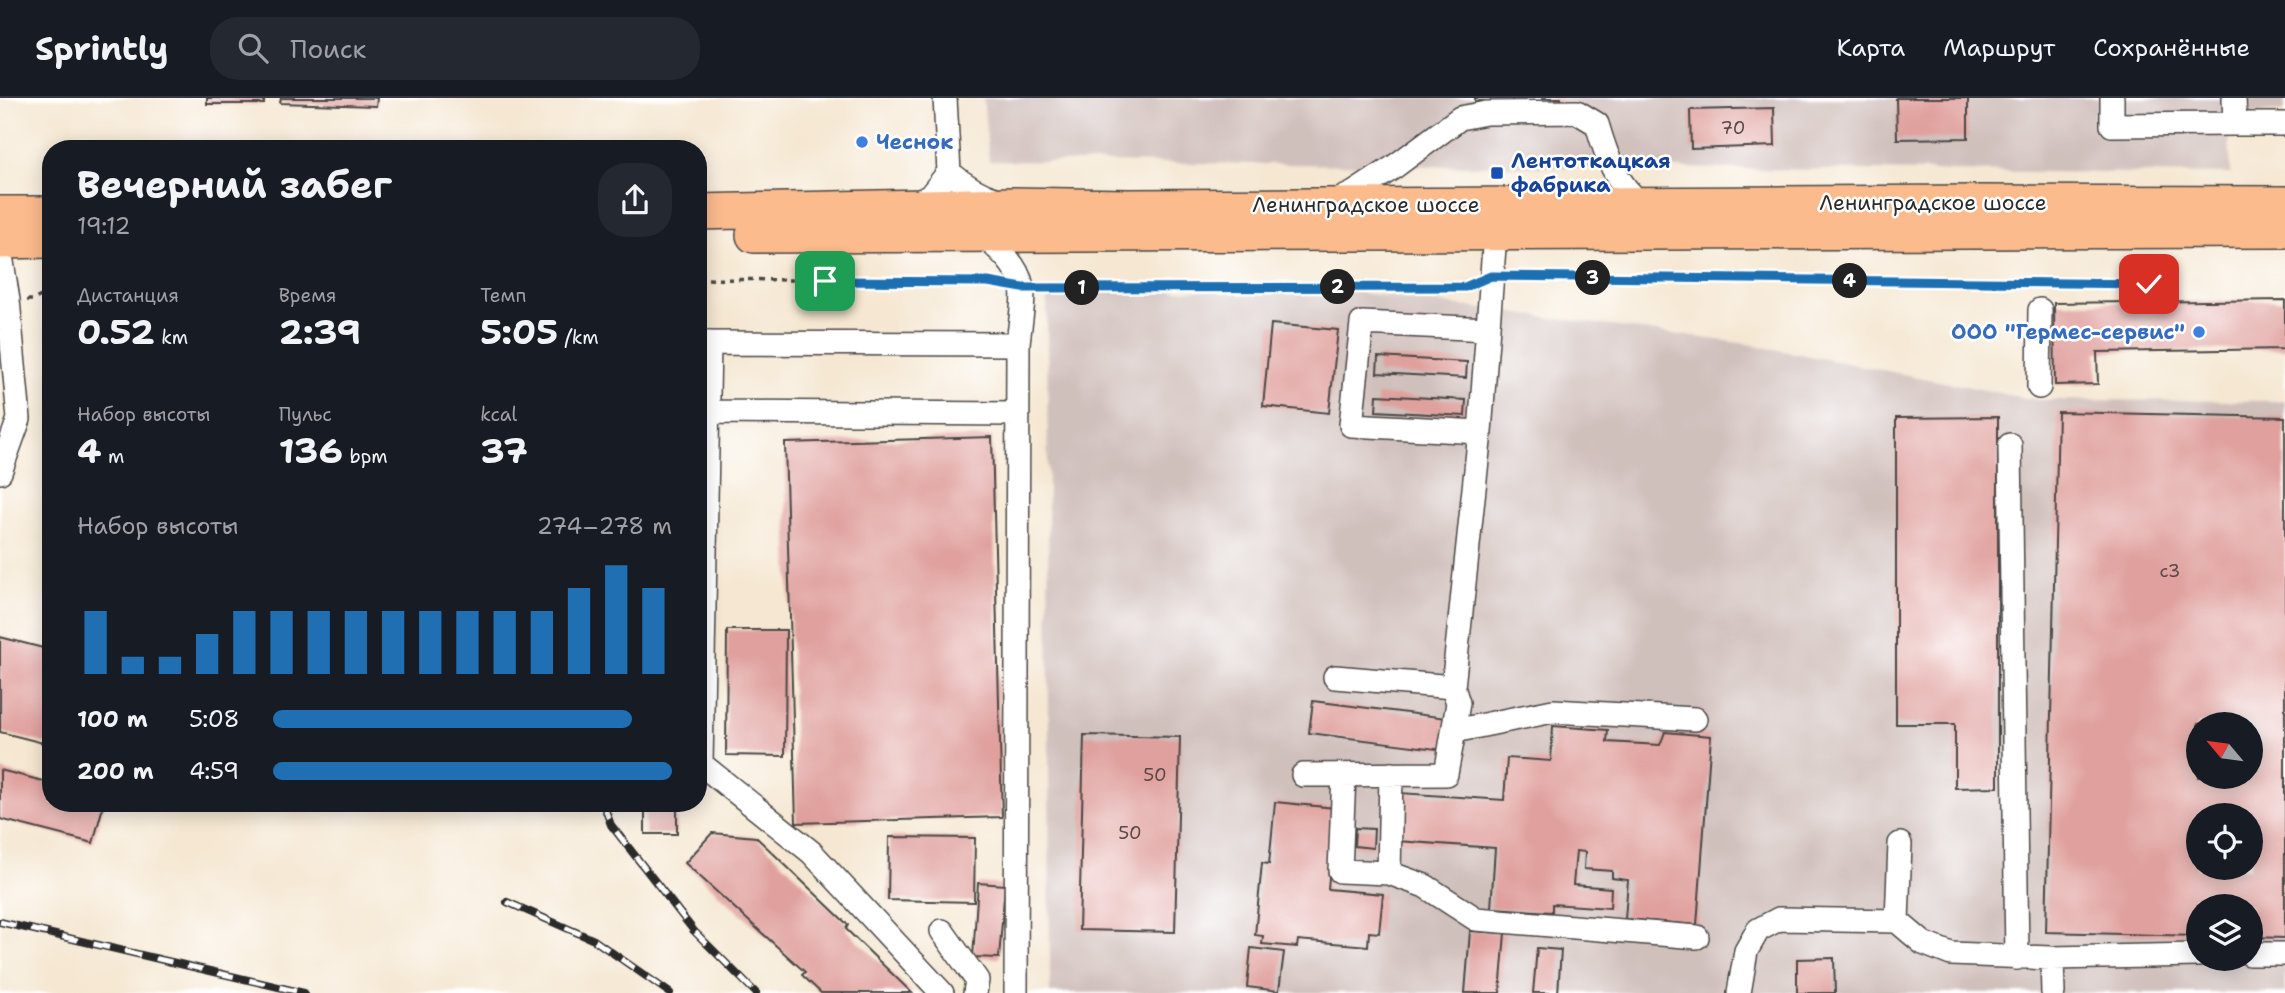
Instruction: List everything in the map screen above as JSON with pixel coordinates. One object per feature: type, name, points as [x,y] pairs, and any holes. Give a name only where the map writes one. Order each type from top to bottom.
[{"type":"highway","name":"Ленинградское шоссе","points":[[707,235],[981,234],[1496,218],[1643,205],[2285,204]]},
{"type":"highway","name":"Ленинградское шоссе","points":[[707,212],[1013,205],[1326,206],[1655,233],[2285,230]]},
{"type":"highway","points":[[0,214],[42,214]]},
{"type":"highway","points":[[0,241],[42,240]]},
{"type":"street","points":[[907,208],[930,196],[949,172],[945,98]]},
{"type":"street","points":[[2112,98],[2112,125],[2285,124]]},
{"type":"street","points":[[2234,98],[2235,124]]},
{"type":"street","points":[[1326,206],[1354,194],[1460,118],[1486,113],[1566,112],[1577,112],[1597,124],[1607,158],[1627,193],[1643,205]]},
{"type":"street","points":[[949,172],[980,194],[1013,205]]},
{"type":"street","points":[[1303,775],[1446,774],[1458,704],[1453,687],[1480,432],[1496,218]]},
{"type":"street","points":[[981,234],[1001,251],[1014,267],[1023,288],[1018,344],[1017,414],[1016,993]]},
{"type":"street","points":[[0,249],[8,300],[19,419],[0,472]]},
{"type":"street","points":[[2039,387],[2040,310]]},
{"type":"street","points":[[1480,432],[1352,425],[1362,323],[1488,329]]},
{"type":"street","points":[[707,343],[1018,344]]},
{"type":"street","points":[[707,395],[707,462]]},
{"type":"street","points":[[708,412],[1017,414]]},
{"type":"street","points":[[2010,446],[2017,958]]},
{"type":"street","points":[[1335,677],[1453,687]]},
{"type":"street","points":[[1454,730],[1553,710],[1695,719]]},
{"type":"street","points":[[707,769],[811,852],[942,993]]},
{"type":"street","points":[[1389,873],[1391,774]]},
{"type":"street","points":[[1344,775],[1340,871],[1389,873],[1425,886],[1476,919],[1697,937]]},
{"type":"street","points":[[1897,921],[1900,844]]},
{"type":"street","points":[[1739,993],[1746,951],[1758,930],[1779,919],[1897,921],[1923,943],[1951,954],[2017,958],[2186,956]]},
{"type":"street","points":[[942,930],[978,980],[975,993]]},
{"type":"street","points":[[2263,954],[2285,954]]},
{"type":"street","points":[[2052,958],[2053,993]]},
{"type":"path","points":[[707,279],[988,282],[1023,288],[1465,287],[1491,276],[2149,284],[2173,268]]},
{"type":"shaded area","points":[[983,98],[2285,98],[2285,111],[2228,115],[2231,174],[989,161]]},
{"type":"shaded area","points":[[1332,289],[1748,344],[2037,400],[2285,401],[2285,993],[1050,993],[1047,292]]},
{"type":"building","points":[[207,98],[264,98],[264,104],[207,104]]},
{"type":"building","points":[[281,98],[377,98],[376,106],[280,103]]},
{"type":"building","points":[[1475,98],[1512,98],[1512,101],[1475,101]]},
{"type":"building","points":[[1542,98],[1561,98],[1561,114],[1542,114]]},
{"type":"building","points":[[1896,98],[1968,98],[1968,138],[1897,139]]},
{"type":"building","points":[[1774,108],[1775,146],[1691,149],[1690,110]]},
{"type":"building","points":[[2285,300],[2285,349],[2097,352],[2098,384],[2055,385],[2054,303]]},
{"type":"building","points":[[1271,324],[1338,330],[1329,413],[1263,406]]},
{"type":"building","points":[[1378,357],[1467,362],[1466,378],[1377,373]]},
{"type":"building","points":[[1377,395],[1466,400],[1465,416],[1376,411]]},
{"type":"building","points":[[2058,412],[2285,417],[2285,938],[2263,937],[2263,894],[2186,894],[2186,936],[2046,932]]},
{"type":"building","points":[[1998,417],[1998,787],[1955,788],[1955,724],[1896,724],[1896,418]]},
{"type":"building","points":[[992,437],[1002,817],[796,823],[785,443]]},
{"type":"building","points":[[727,630],[786,630],[785,756],[726,755]]},
{"type":"building","points":[[0,637],[42,648],[42,743],[0,732]]},
{"type":"building","points":[[1313,701],[1447,718],[1444,750],[1309,733]]},
{"type":"building","points":[[1553,726],[1608,730],[1607,742],[1660,745],[1665,732],[1711,736],[1697,925],[1625,919],[1628,880],[1612,878],[1612,871],[1584,869],[1585,852],[1576,851],[1573,885],[1611,888],[1610,908],[1552,904],[1552,912],[1491,908],[1495,848],[1397,841],[1400,793],[1504,800],[1507,758],[1551,761]]},
{"type":"building","points":[[1084,735],[1180,737],[1175,932],[1079,930]]},
{"type":"building","points":[[0,770],[42,781],[42,812],[102,812],[93,843],[0,819]]},
{"type":"building","points":[[1275,802],[1335,808],[1328,889],[1383,894],[1379,933],[1369,932],[1368,946],[1298,940],[1297,947],[1262,944],[1263,936],[1255,935],[1262,863],[1269,864]]},
{"type":"building","points":[[645,812],[677,812],[677,834],[645,834]]},
{"type":"building","points":[[1355,828],[1374,829],[1373,848],[1354,846]]},
{"type":"building","points":[[712,833],[756,837],[848,925],[846,929],[912,993],[821,993],[802,975],[805,972],[685,863]]},
{"type":"building","points":[[889,837],[975,838],[974,902],[888,900]]},
{"type":"building","points":[[978,883],[1005,885],[999,958],[973,957]]},
{"type":"building","points":[[1470,931],[1505,933],[1500,993],[1465,993]]},
{"type":"building","points":[[1251,948],[1284,952],[1279,991],[1247,987]]},
{"type":"building","points":[[1537,948],[1561,950],[1558,993],[1533,993]]},
{"type":"building","points":[[1834,958],[1835,993],[1797,993],[1797,959]]},
{"type":"railway","points":[[606,812],[611,825],[694,931],[756,993]]},
{"type":"railway","points":[[507,902],[594,940],[670,993]]},
{"type":"railway","points":[[0,922],[304,993]]},
{"type":"place","name":"Чеснок","points":[[862,142]]},
{"type":"place","name":"Лентоткацкая фабрика","points":[[1497,173]]},
{"type":"place","name":"ООО \"Гермес-сервис\"","points":[[2199,332]]},
{"type":"route","points":[[825,281],[988,282],[1023,288],[1465,287],[1491,276],[2149,284]]}]
